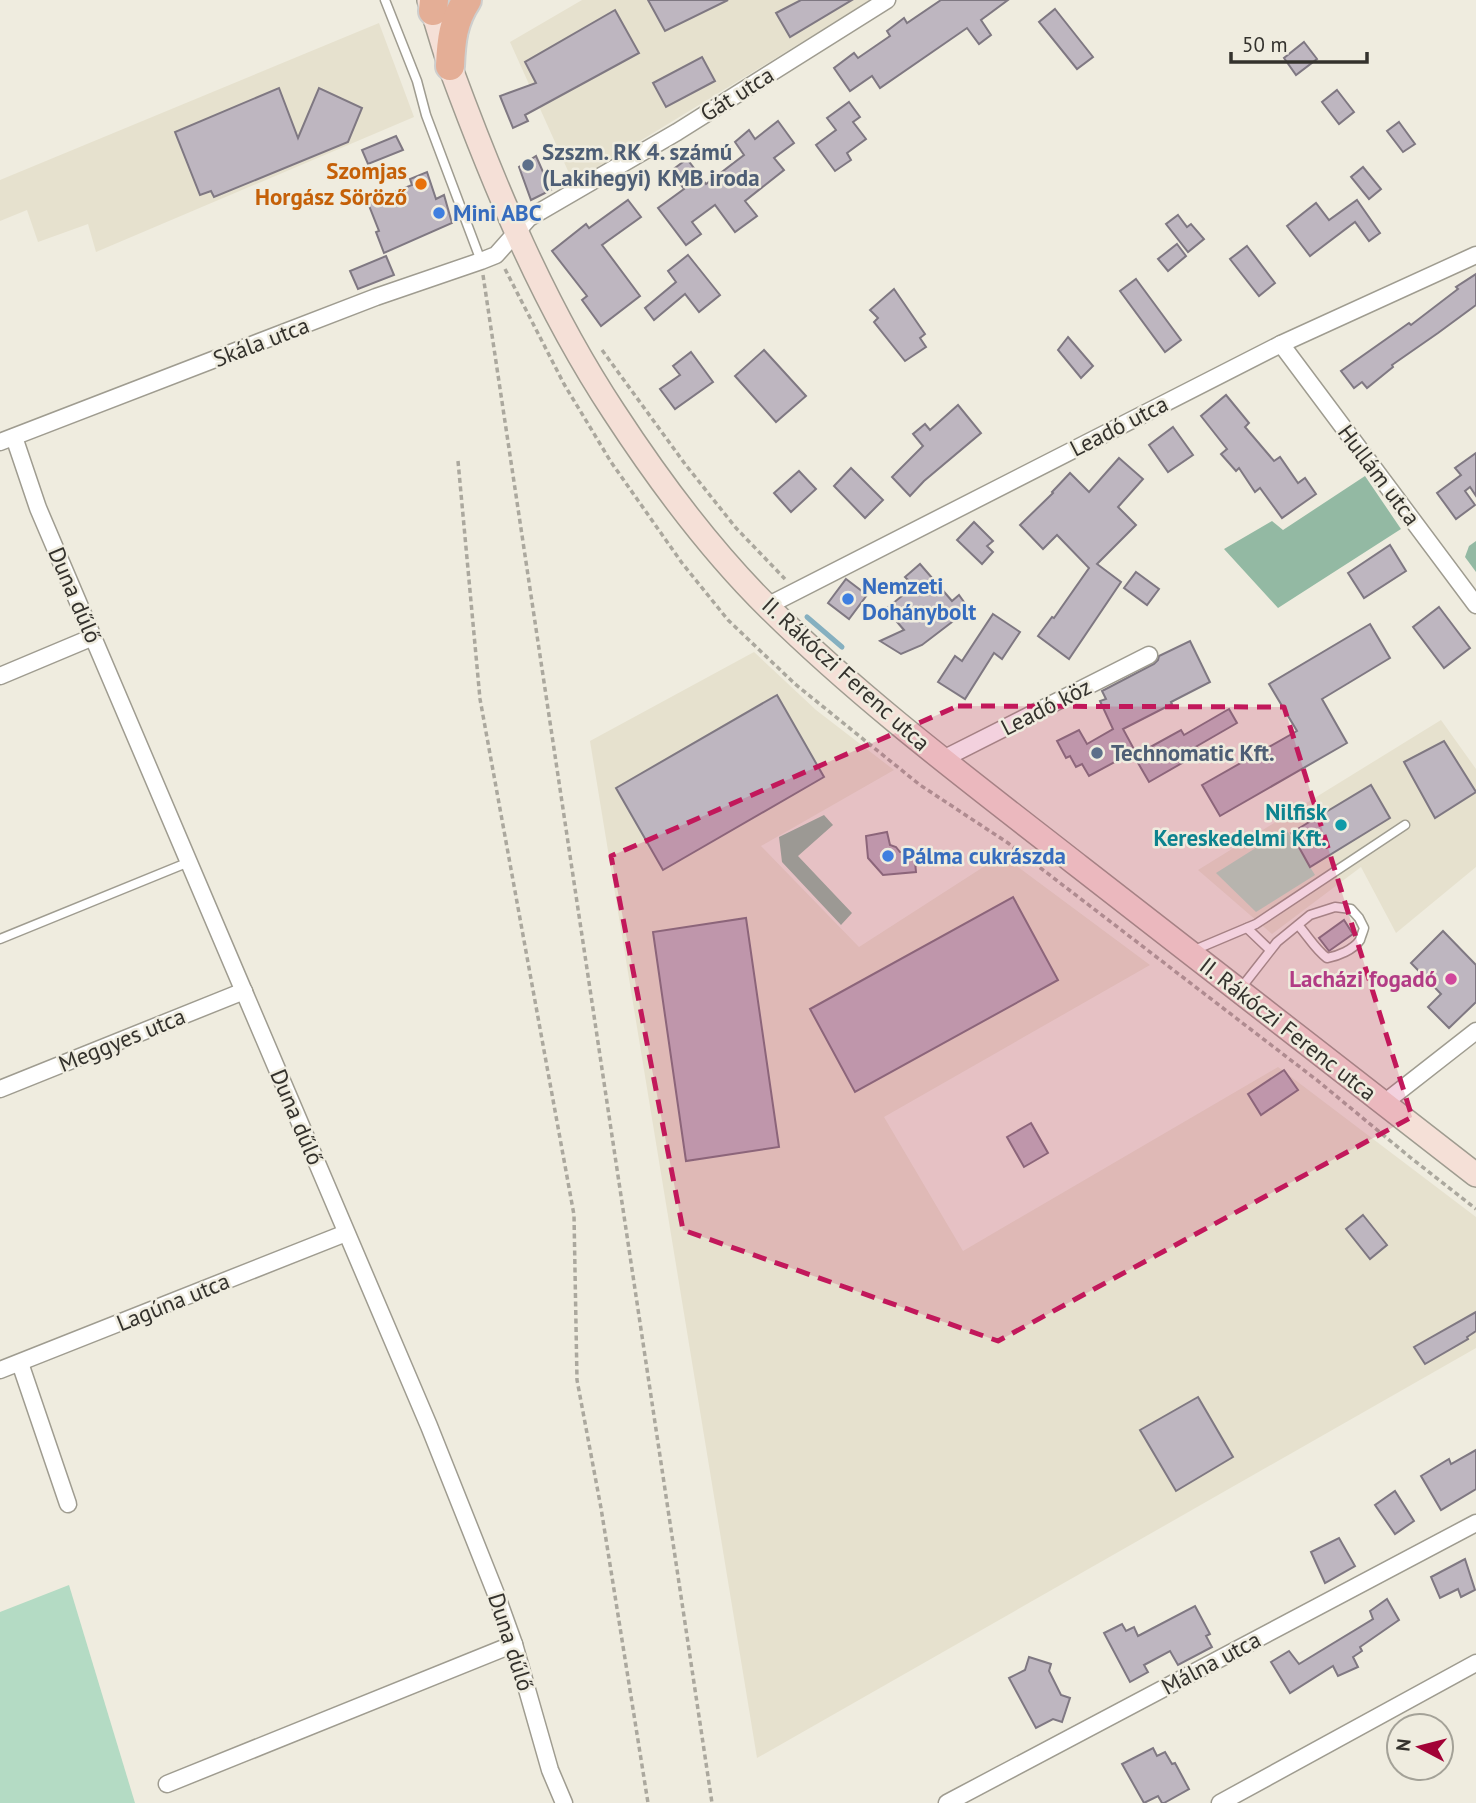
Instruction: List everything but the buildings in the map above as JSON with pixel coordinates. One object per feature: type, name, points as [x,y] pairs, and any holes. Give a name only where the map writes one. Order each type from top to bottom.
[{"type":"highway","points":[[450,66],[452,34],[467,0]]},
{"type":"main road","name":"II. Rákóczi Ferenc utca","points":[[432,4],[450,66],[529,261],[579,355],[613,411],[718,553],[767,606],[857,690],[1476,1175]]},
{"type":"street","name":"Gát utca","points":[[516,233],[529,218],[677,132],[887,0]]},
{"type":"street","name":"Skála utca","points":[[7,440],[376,297],[481,261],[496,254],[516,233]]},
{"type":"street","name":"Leadó utca","points":[[767,606],[1281,344],[1476,255]]},
{"type":"street","name":"Hullám utca","points":[[1281,344],[1476,605]]},
{"type":"street","name":"Duna dűlő","points":[[7,440],[429,1426],[514,1644],[550,1770],[564,1803]]},
{"type":"street","points":[[0,676],[93,637]]},
{"type":"street","name":"Leadó köz","points":[[943,759],[1149,655]]},
{"type":"street","name":"Meggyes utca","points":[[0,1089],[244,991]]},
{"type":"street","points":[[1384,1103],[1476,1031]]},
{"type":"street","name":"Lagúna utca","points":[[0,1370],[346,1233]]},
{"type":"street","points":[[20,1363],[68,1504]]},
{"type":"street","name":"Málna utca","points":[[947,1803],[1476,1523]]},
{"type":"street","points":[[167,1784],[514,1644]]},
{"type":"street","points":[[1220,1803],[1476,1663]]},
{"type":"lane","points":[[385,0],[481,261]]},
{"type":"lane","points":[[1189,952],[1256,924],[1405,825]]},
{"type":"lane","points":[[0,939],[189,862]]},
{"type":"lane","points":[[1239,990],[1277,942],[1310,915],[1335,907],[1351,909],[1364,928],[1360,940],[1349,949],[1326,958],[1317,951],[1311,939],[1298,925]]},
{"type":"lane","points":[[1247,928],[1270,950]]},
{"type":"path","points":[[484,287],[712,1803]]},
{"type":"path","points":[[594,340],[685,464],[736,528],[796,590]]},
{"type":"path","points":[[458,461],[480,699],[574,1215],[577,1380],[601,1508],[648,1803]]},
{"type":"path","points":[[1008,843],[1318,1082],[1476,1209]]},
{"type":"highlighted area","points":[[958,706],[1284,707],[1412,1117],[998,1341],[683,1230],[611,856]]},
{"type":"shaded area","points":[[582,0],[871,0],[573,182],[510,42]]},
{"type":"shaded area","points":[[379,23],[414,117],[96,252],[88,224],[38,242],[27,210],[0,221],[0,180]]},
{"type":"shaded area","points":[[754,652],[816,710],[894,770],[761,846],[859,947],[1002,855],[1150,965],[884,1117],[963,1251],[1278,1067],[1476,1217],[1476,1348],[757,1758],[590,741]]},
{"type":"shaded area","name":"Nilfisk Kereskedelmi Kft.","points":[[1441,720],[1476,769],[1476,867],[1396,933],[1361,867],[1272,934],[1198,870]]},
{"type":"green space","points":[[1365,476],[1401,529],[1278,608],[1224,549],[1272,521],[1283,530]]},
{"type":"green space","points":[[1476,541],[1476,572],[1465,557],[1469,546]]},
{"type":"green space","points":[[824,815],[833,825],[798,856],[852,913],[841,925],[782,862],[779,837]]},
{"type":"green space","points":[[1286,829],[1315,875],[1256,912],[1216,873]]},
{"type":"green space","points":[[69,1585],[135,1803],[0,1803],[0,1612]]},
{"type":"waterway","points":[[807,617],[842,647]]},
{"type":"place","name":"Szszm. RK 4. számú (Lakihegyi) KMB iroda","points":[[528,165]]},
{"type":"place","name":"Szomjas Horgász Söröző","points":[[421,184]]},
{"type":"place","name":"Mini ABC","points":[[439,213]]},
{"type":"place","name":"Nemzeti Dohánybolt","points":[[848,599]]},
{"type":"place","name":"Technomatic Kft.","points":[[1097,753]]},
{"type":"place","name":"Nilfisk Kereskedelmi Kft.","points":[[1341,825]]},
{"type":"place","name":"Pálma cukrászda","points":[[888,856]]},
{"type":"place","name":"Lacházi fogadó","points":[[1451,979]]}]
